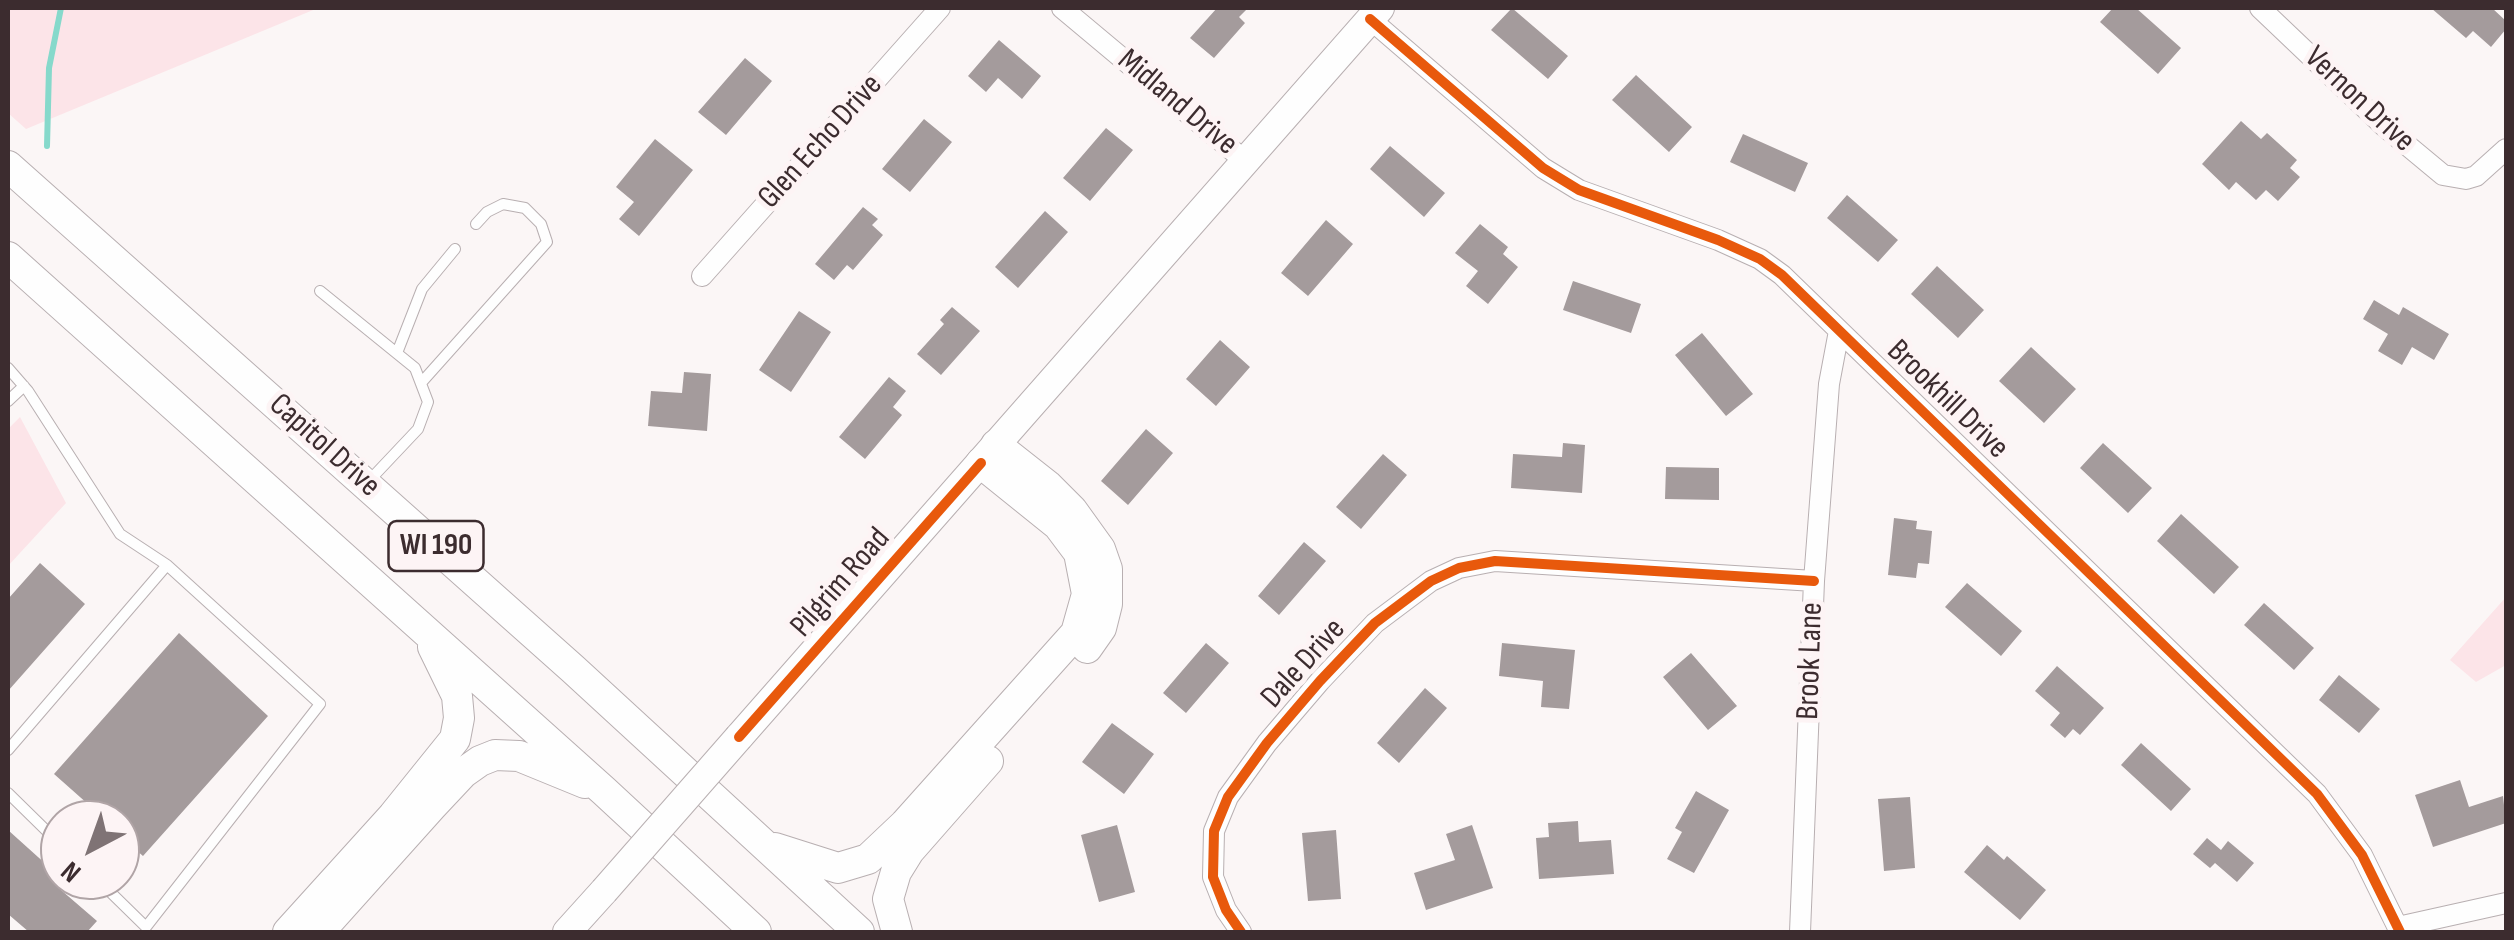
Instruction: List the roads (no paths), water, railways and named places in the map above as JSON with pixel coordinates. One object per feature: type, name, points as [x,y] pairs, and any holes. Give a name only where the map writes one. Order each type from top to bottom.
[{"type":"main road","name":"Pilgrim Road","points":[[567,932],[1375,13]]},
{"type":"main road","name":"Capitol Drive","points":[[8,166],[367,484],[858,932]]},
{"type":"main road","name":"WI 190","points":[[8,258],[756,932]]},
{"type":"main road","points":[[762,844],[838,868],[868,859],[905,824],[1076,633],[1087,594],[1079,553],[1058,525],[989,454]]},
{"type":"main road","points":[[896,932],[888,899],[896,872],[909,851],[1080,659],[1100,628],[1108,604],[1107,569],[1091,533],[1048,486],[989,454]]},
{"type":"main road","points":[[288,932],[405,802],[455,739],[459,718],[456,696],[425,630]]},
{"type":"main road","points":[[319,932],[463,773],[480,761],[496,755],[520,756],[604,791]]},
{"type":"street","name":"Glen Echo Drive","points":[[702,276],[940,8]]},
{"type":"street","name":"Midland Drive","points":[[1062,8],[1245,161]]},
{"type":"street","name":"Vernon Drive","points":[[2260,8],[2443,175],[2466,179],[2489,167],[2506,149]]},
{"type":"street","name":"Brookhill Drive","points":[[1375,13],[1542,168],[1579,190],[1718,240],[1760,259],[1782,275],[2318,794],[2362,855],[2399,930]]},
{"type":"street","name":"Brook Lane","points":[[1800,932],[1814,581],[1829,384],[1838,330]]},
{"type":"street","name":"Dale Drive","points":[[1241,932],[1226,910],[1213,877],[1214,831],[1228,797],[1320,681],[1375,624],[1431,582],[1459,568],[1495,561],[1814,581]]},
{"type":"street","points":[[2399,930],[2506,903]]},
{"type":"lane","points":[[421,383],[547,242],[541,224],[525,208],[502,204],[476,224]]},
{"type":"lane","points":[[397,353],[422,289],[455,249]]},
{"type":"lane","points":[[320,291],[416,368],[428,402],[418,428],[367,484]]},
{"type":"lane","points":[[8,368],[24,386],[120,534],[168,565],[320,704],[146,927],[118,900]]},
{"type":"lane","points":[[8,401],[24,386]]},
{"type":"lane","points":[[8,750],[168,565]]},
{"type":"lane","points":[[8,793],[40,824]]},
{"type":"waterway","points":[[47,146],[49,68],[61,8]]}]
